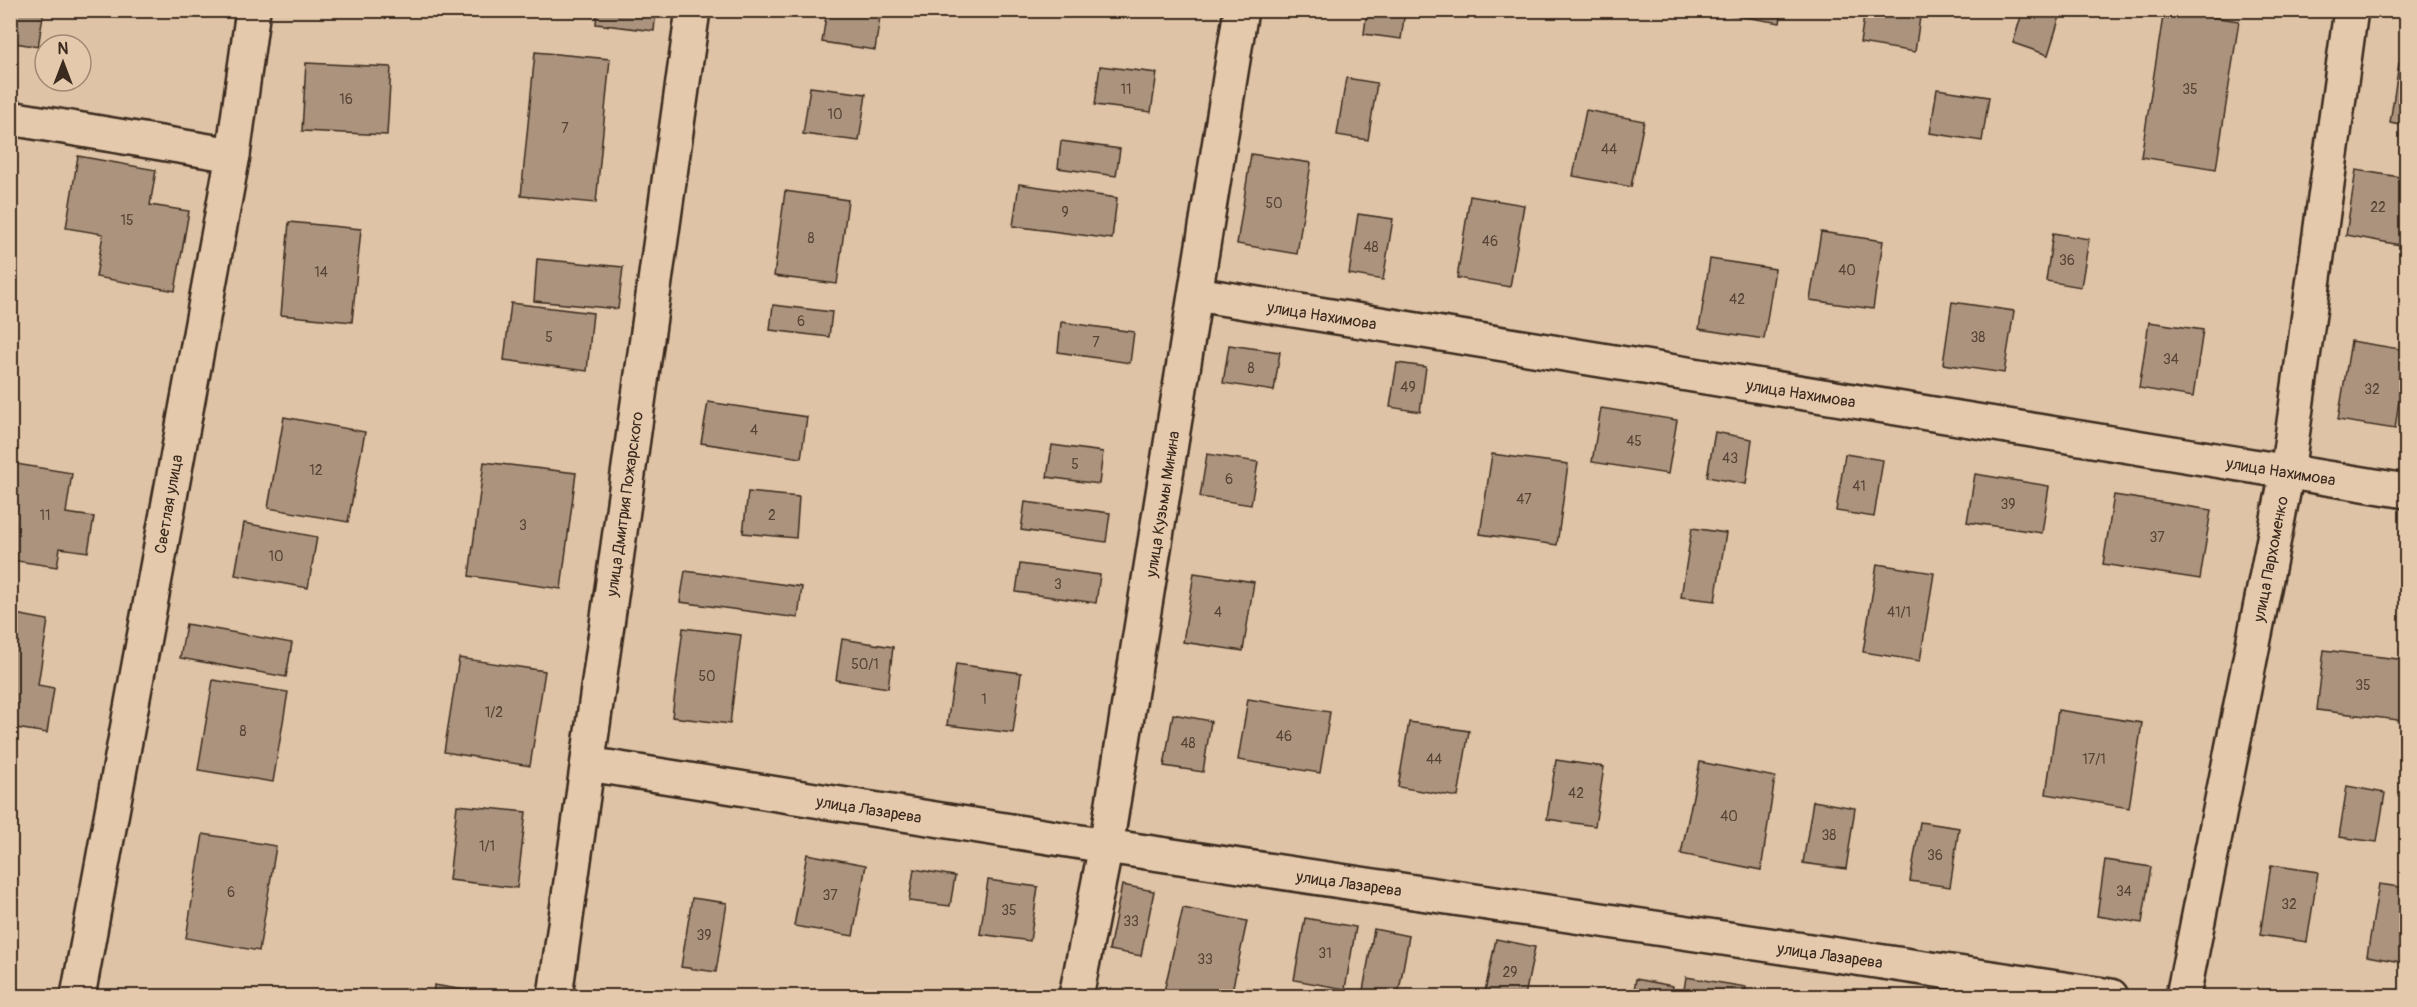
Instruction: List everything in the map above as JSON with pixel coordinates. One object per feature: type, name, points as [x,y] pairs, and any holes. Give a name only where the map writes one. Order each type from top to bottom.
[{"type":"street","name":"Светлая улица","points":[[78,996],[233,155],[254,10]]},
{"type":"street","name":"улица Дмитрия Пожарского","points":[[555,996],[693,10]]},
{"type":"street","name":"улица Кузьмы Минина","points":[[1076,996],[1106,846],[1241,10]]},
{"type":"street","name":"улица Пархоменко","points":[[2182,996],[2287,473],[2351,10]]},
{"type":"street","points":[[10,118],[233,155]]},
{"type":"street","name":"улица Нахимова","points":[[1196,294],[2406,491]]},
{"type":"street","name":"улица Лазарева","points":[[588,764],[1106,846],[2111,996]]},
{"type":"building","points":[[10,10],[44,10],[40,33],[33,33],[33,46],[10,42]]},
{"type":"building","points":[[597,10],[656,10],[654,31],[596,24]]},
{"type":"building","points":[[827,10],[881,10],[875,50],[822,42]]},
{"type":"building","points":[[1367,10],[1405,11],[1401,39],[1364,34]]},
{"type":"building","points":[[1721,10],[1782,10],[1780,23],[1721,13]]},
{"type":"building","points":[[1865,10],[1921,10],[1915,52],[1860,43]]},
{"type":"building","points":[[2023,10],[2062,10],[2048,55],[2013,43]]},
{"type":"building","points":[[2164,10],[2239,21],[2216,169],[2141,157]]},
{"type":"building","points":[[535,52],[610,59],[596,203],[521,196]]},
{"type":"building","points":[[306,63],[391,67],[387,135],[302,131]]},
{"type":"building","points":[[2399,63],[2406,64],[2406,126],[2390,123]]},
{"type":"building","points":[[1100,66],[1157,73],[1151,112],[1095,105]]},
{"type":"building","points":[[1346,78],[1377,83],[1368,140],[1337,135]]},
{"type":"building","points":[[810,87],[866,94],[859,141],[803,134]]},
{"type":"building","points":[[1937,89],[1989,97],[1982,141],[1930,133]]},
{"type":"building","points":[[1586,110],[1644,121],[1631,187],[1573,176]]},
{"type":"building","points":[[1061,141],[1120,149],[1116,176],[1058,168]]},
{"type":"building","points":[[1251,154],[1311,163],[1297,254],[1237,244]]},
{"type":"building","points":[[78,156],[156,170],[150,205],[189,211],[175,291],[96,277],[103,234],[66,228]]},
{"type":"building","points":[[2356,170],[2406,178],[2406,246],[2346,235]]},
{"type":"building","points":[[1019,184],[1117,198],[1112,239],[1013,226]]},
{"type":"building","points":[[785,191],[848,200],[837,284],[774,276]]},
{"type":"building","points":[[1470,196],[1524,205],[1510,287],[1457,278]]},
{"type":"building","points":[[1358,214],[1393,219],[1383,280],[1349,274]]},
{"type":"building","points":[[289,222],[361,229],[352,322],[281,315]]},
{"type":"building","points":[[1821,232],[1883,241],[1873,309],[1810,300]]},
{"type":"building","points":[[2053,233],[2089,239],[2081,287],[2046,281]]},
{"type":"building","points":[[537,259],[623,267],[618,309],[534,301]]},
{"type":"building","points":[[1710,259],[1775,269],[1764,339],[1699,329]]},
{"type":"building","points":[[1952,302],[2014,311],[2004,373],[1943,364]]},
{"type":"building","points":[[511,303],[593,313],[587,371],[504,360]]},
{"type":"building","points":[[773,305],[832,312],[829,337],[770,330]]},
{"type":"building","points":[[1061,322],[1134,332],[1130,363],[1058,352]]},
{"type":"building","points":[[2149,322],[2203,330],[2193,397],[2139,388]]},
{"type":"building","points":[[2351,341],[2406,350],[2395,429],[2338,420]]},
{"type":"building","points":[[1229,345],[1280,352],[1274,391],[1223,383]]},
{"type":"building","points":[[1397,363],[1426,367],[1420,412],[1390,407]]},
{"type":"building","points":[[708,402],[807,417],[801,458],[701,443]]},
{"type":"building","points":[[1601,408],[1677,420],[1668,474],[1592,462]]},
{"type":"building","points":[[284,417],[365,432],[348,522],[268,508]]},
{"type":"building","points":[[1715,432],[1752,439],[1746,484],[1707,477]]},
{"type":"building","points":[[1052,445],[1103,452],[1099,484],[1047,477]]},
{"type":"building","points":[[1207,454],[1258,462],[1251,505],[1200,497]]},
{"type":"building","points":[[1492,454],[1568,464],[1557,545],[1480,534]]},
{"type":"building","points":[[1845,454],[1883,460],[1874,517],[1836,511]]},
{"type":"building","points":[[484,462],[576,473],[561,589],[469,576]]},
{"type":"building","points":[[10,463],[72,473],[66,513],[94,517],[88,552],[60,548],[57,567],[11,560],[10,565]]},
{"type":"building","points":[[1975,474],[2049,486],[2042,533],[1967,522]]},
{"type":"building","points":[[748,492],[799,497],[796,538],[743,533]]},
{"type":"building","points":[[2114,495],[2211,510],[2200,579],[2103,564]]},
{"type":"building","points":[[1025,502],[1110,513],[1106,542],[1021,530]]},
{"type":"building","points":[[244,523],[317,537],[308,588],[235,575]]},
{"type":"building","points":[[1692,528],[1726,533],[1715,601],[1681,597]]},
{"type":"building","points":[[1020,564],[1100,575],[1096,603],[1016,592]]},
{"type":"building","points":[[1877,564],[1934,573],[1920,661],[1863,652]]},
{"type":"building","points":[[685,571],[802,587],[798,618],[680,602]]},
{"type":"building","points":[[1194,573],[1254,582],[1243,651],[1183,642]]},
{"type":"building","points":[[10,613],[48,620],[38,685],[54,688],[47,733],[10,727]]},
{"type":"building","points":[[186,624],[292,643],[286,677],[180,658]]},
{"type":"building","points":[[683,628],[741,635],[730,724],[672,717]]},
{"type":"building","points":[[842,639],[893,647],[888,688],[836,680]]},
{"type":"building","points":[[2324,650],[2406,660],[2406,721],[2317,710]]},
{"type":"building","points":[[459,658],[545,671],[530,766],[444,752]]},
{"type":"building","points":[[956,664],[1021,673],[1013,733],[947,725]]},
{"type":"building","points":[[213,680],[288,692],[273,782],[198,770]]},
{"type":"building","points":[[1248,699],[1330,712],[1320,773],[1238,760]]},
{"type":"building","points":[[2058,710],[2142,723],[2129,808],[2046,794]]},
{"type":"building","points":[[1173,714],[1211,721],[1203,772],[1164,766]]},
{"type":"building","points":[[1409,722],[1469,731],[1458,797],[1398,787]]},
{"type":"building","points":[[1556,760],[1604,767],[1595,826],[1547,819]]},
{"type":"building","points":[[1700,762],[1775,777],[1761,870],[1681,854]]},
{"type":"building","points":[[2347,786],[2385,793],[2377,842],[2339,837]]},
{"type":"building","points":[[1813,801],[1855,808],[1846,869],[1803,863]]},
{"type":"building","points":[[457,805],[526,812],[517,888],[449,880]]},
{"type":"building","points":[[1920,822],[1959,828],[1950,887],[1910,881]]},
{"type":"building","points":[[203,834],[276,846],[259,951],[186,938]]},
{"type":"building","points":[[807,854],[866,865],[853,936],[794,926]]},
{"type":"building","points":[[2105,860],[2151,867],[2142,923],[2097,916]]},
{"type":"building","points":[[2271,865],[2318,872],[2307,942],[2260,935]]},
{"type":"building","points":[[914,869],[955,876],[950,906],[909,901]]},
{"type":"building","points":[[988,880],[1038,887],[1030,941],[980,934]]},
{"type":"building","points":[[2379,884],[2406,888],[2406,963],[2367,956]]},
{"type":"building","points":[[1122,885],[1154,891],[1141,956],[1109,950]]},
{"type":"building","points":[[692,898],[727,903],[716,972],[681,967]]},
{"type":"building","points":[[1183,908],[1247,921],[1231,996],[1163,996]]},
{"type":"building","points":[[1305,918],[1356,927],[1345,989],[1294,980]]},
{"type":"building","points":[[1374,929],[1409,936],[1398,996],[1362,996]]},
{"type":"building","points":[[1496,939],[1535,947],[1525,996],[1484,996]]},
{"type":"building","points":[[1686,977],[1746,987],[1744,996],[1683,996]]},
{"type":"building","points":[[1636,979],[1673,986],[1671,996],[1633,996]]},
{"type":"building","points":[[434,985],[487,994],[487,996],[433,996]]},
{"type":"building","points":[[1247,988],[1280,994],[1279,996],[1245,996]]}]
